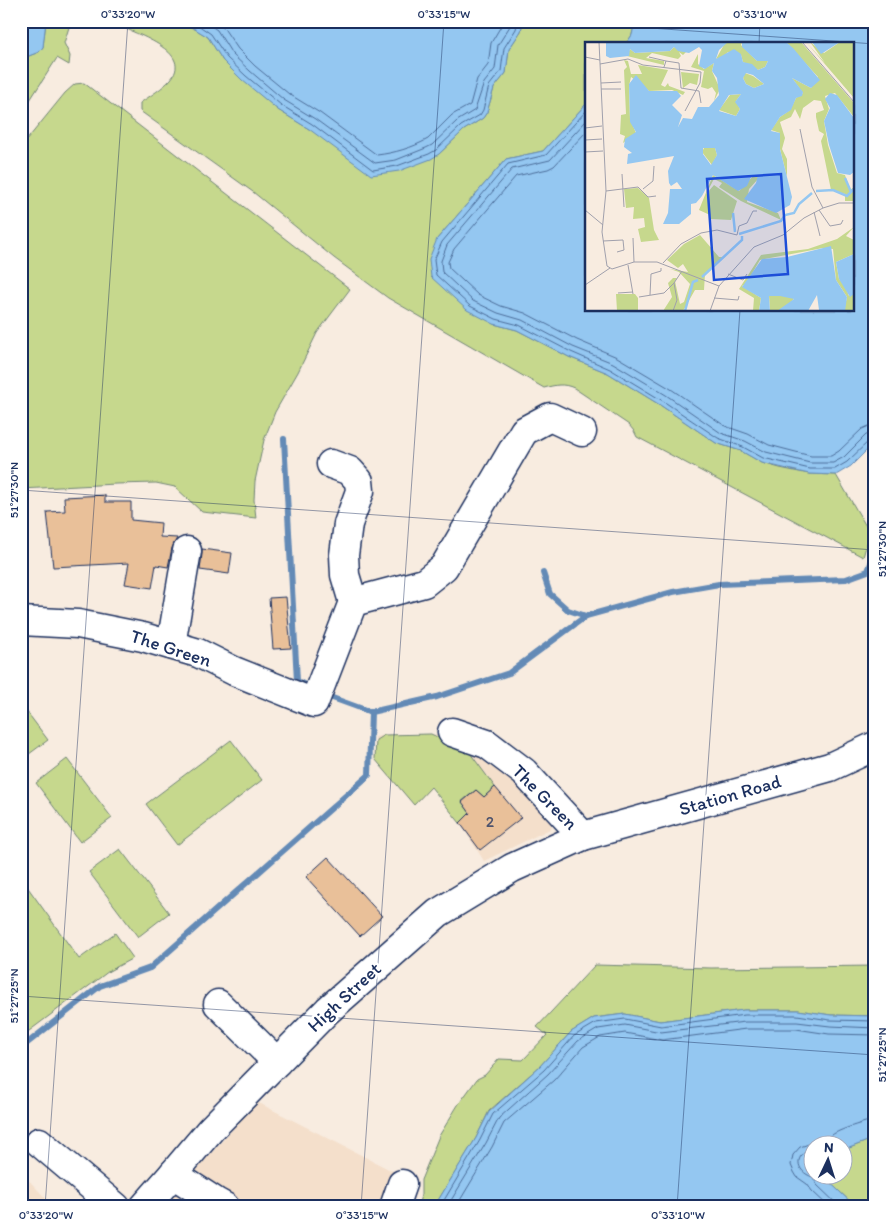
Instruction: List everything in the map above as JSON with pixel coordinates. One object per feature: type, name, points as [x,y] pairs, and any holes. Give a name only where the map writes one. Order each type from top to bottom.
[{"type":"street","points":[[331,464],[350,471],[359,481],[360,492],[348,524],[344,555],[344,575],[353,602],[424,583],[444,567],[524,431],[550,417],[582,432]]},
{"type":"street","points":[[171,645],[187,551]]},
{"type":"street","name":"The Green","points":[[21,621],[78,624],[143,636],[198,654],[234,671],[314,703],[353,602]]},
{"type":"street","name":"The Green","points":[[452,732],[487,744],[524,772],[583,836]]},
{"type":"street","name":"Station Road","points":[[583,836],[830,767],[875,746]]},
{"type":"street","name":"High Street","points":[[144,1207],[211,1129],[328,1010],[438,913],[512,868],[583,836]]},
{"type":"street","points":[[218,1004],[277,1062]]},
{"type":"street","points":[[39,1142],[116,1207]]},
{"type":"street","points":[[174,1174],[225,1207]]},
{"type":"shaded area","points":[[431,734],[462,736],[541,801],[552,828],[484,861],[460,823],[432,787],[414,805],[375,759],[375,737],[384,735]]},
{"type":"shaded area","points":[[257,1102],[416,1183],[406,1207],[163,1207]]},
{"type":"shaded area","points":[[21,1172],[54,1207],[21,1207]]},
{"type":"green space","points":[[46,21],[71,21],[64,43],[70,56],[69,65],[57,58],[21,114],[21,59],[39,52],[43,47]]},
{"type":"green space","points":[[110,21],[177,21],[208,37],[223,61],[278,110],[309,129],[439,154],[464,130],[483,118],[487,112],[494,88],[506,73],[509,49],[521,31],[523,21],[635,21],[632,35],[627,42],[585,42],[585,105],[543,151],[506,159],[437,239],[494,324],[517,330],[569,357],[608,373],[716,443],[741,451],[762,463],[780,468],[809,474],[836,475],[870,533],[863,557],[637,437],[629,425],[574,388],[559,385],[544,388],[388,298],[334,258],[253,192],[140,111],[140,103],[171,79],[176,68],[174,59],[167,50],[156,43]]},
{"type":"green space","points":[[84,83],[350,289],[317,333],[298,372],[275,412],[264,440],[255,481],[254,500],[256,518],[202,512],[175,487],[156,483],[21,489],[21,147],[65,93],[75,84]]},
{"type":"green space","points":[[21,704],[48,740],[21,760]]},
{"type":"green space","points":[[431,734],[470,753],[495,787],[484,797],[476,790],[462,801],[470,813],[460,823],[431,787],[414,805],[375,759],[376,740],[384,735]]},
{"type":"green space","points":[[231,740],[262,780],[177,845],[146,804]]},
{"type":"green space","points":[[67,759],[112,818],[80,842],[36,783]]},
{"type":"green space","points":[[120,849],[169,913],[138,937],[89,872]]},
{"type":"green space","points":[[21,878],[79,959],[115,933],[133,958],[109,971],[21,1037]]},
{"type":"green space","points":[[595,965],[711,968],[875,966],[875,1016],[831,1015],[798,1010],[744,1010],[660,1021],[625,1014],[594,1018],[571,1032],[540,1066],[489,1111],[476,1138],[434,1207],[418,1207],[421,1195],[421,1180],[439,1136],[477,1079],[485,1075],[499,1059],[523,1060],[547,1035],[537,1027]]},
{"type":"green space","points":[[875,1138],[875,1207],[856,1207],[834,1186],[854,1186],[854,1146]]},
{"type":"water","points":[[21,21],[46,21],[43,47],[39,52],[21,59]]},
{"type":"water","points":[[177,21],[523,21],[521,31],[509,49],[506,73],[494,88],[487,112],[483,118],[464,130],[439,154],[431,159],[399,171],[371,175],[309,129],[278,110],[242,80],[223,61],[208,37]]},
{"type":"water","points":[[635,21],[875,21],[875,442],[851,466],[836,475],[809,474],[762,463],[741,451],[716,443],[608,373],[569,357],[517,330],[494,324],[467,310],[431,277],[429,259],[437,239],[506,159],[543,151],[585,105],[585,311],[854,311],[854,42],[627,42],[632,35]]},
{"type":"water","points":[[744,1010],[798,1010],[831,1015],[875,1016],[875,1138],[854,1146],[854,1136],[804,1136],[804,1186],[834,1186],[856,1207],[434,1207],[476,1138],[489,1112],[540,1066],[571,1032],[594,1018],[625,1014],[660,1021]]},
{"type":"building","points":[[105,495],[105,502],[131,502],[131,520],[161,523],[160,537],[177,538],[172,548],[168,567],[156,565],[152,588],[125,584],[129,563],[53,567],[47,512],[65,511],[64,497]]},
{"type":"building","points":[[202,549],[232,553],[229,574],[200,570]]},
{"type":"building","points":[[286,597],[291,648],[273,649],[269,598]]},
{"type":"building","points":[[495,787],[521,818],[480,850],[460,823],[470,813],[462,802],[476,790],[484,797]]},
{"type":"building","points":[[328,857],[382,916],[360,936],[306,877]]},
{"type":"waterway","points":[[284,439],[297,681],[307,686]]},
{"type":"waterway","points":[[327,696],[371,712],[437,697],[509,673],[586,616],[673,592],[719,584],[846,579],[868,571],[875,552]]},
{"type":"waterway","points":[[543,573],[550,594],[568,610],[586,616]]},
{"type":"waterway","points":[[21,1048],[100,986],[150,968],[369,775],[371,712]]}]
